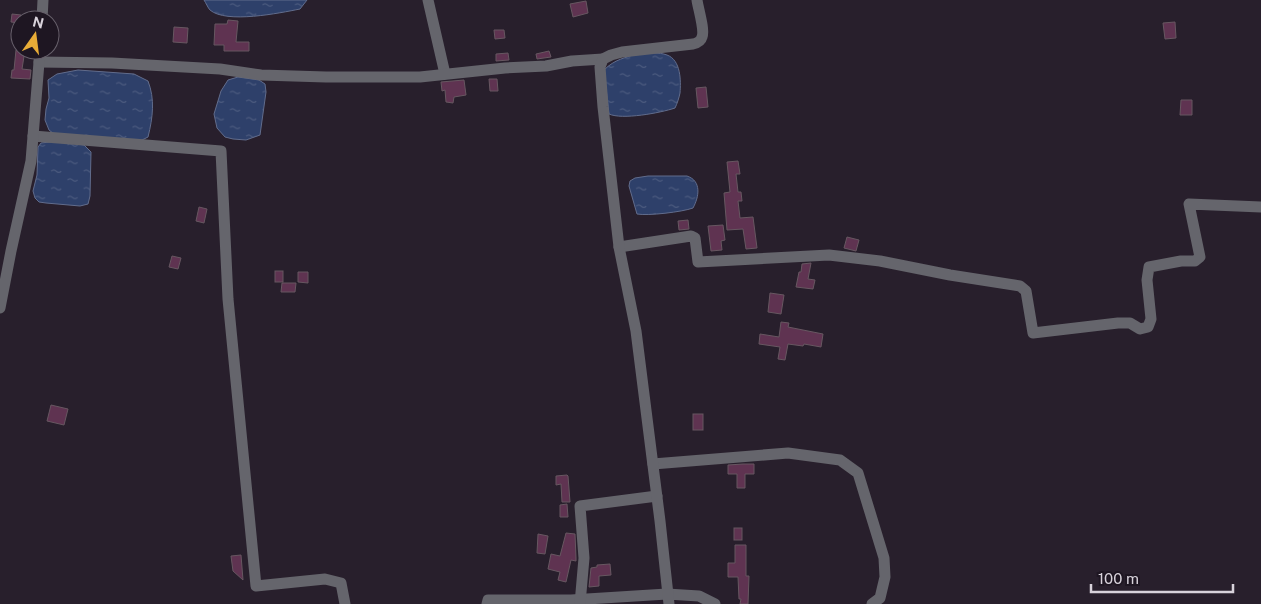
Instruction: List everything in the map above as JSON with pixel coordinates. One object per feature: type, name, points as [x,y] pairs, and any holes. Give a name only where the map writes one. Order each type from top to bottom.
[{"type":"street","points":[[428,0],[445,74]]},
{"type":"street","points":[[60,58],[220,69],[261,75],[326,78],[420,77],[505,68],[546,66],[572,61],[603,60],[611,55],[622,52],[699,42],[703,32],[697,0]]},
{"type":"street","points":[[0,308],[31,161],[39,60]]},
{"type":"street","points":[[603,60],[600,68],[603,107],[619,247],[636,331],[668,599]]},
{"type":"street","points":[[33,136],[221,151],[228,299],[256,586],[325,579],[341,583],[345,604]]},
{"type":"street","points":[[619,247],[691,236],[695,238],[698,262],[829,255],[880,261],[1020,286],[1026,291],[1033,332],[1118,323],[1130,323],[1140,329],[1148,327],[1151,319],[1147,280],[1149,267],[1181,261],[1195,261],[1200,258],[1189,204],[1261,207]]},
{"type":"street","points":[[652,464],[788,453],[840,460],[858,473],[884,558],[885,576],[880,598],[872,604]]},
{"type":"street","points":[[579,602],[584,558],[580,506],[657,496]]},
{"type":"street","points":[[487,604],[488,600],[579,602],[699,596],[716,604]]},
{"type":"water","points":[[204,0],[307,0],[300,9],[267,15],[240,17],[218,14],[210,10]]},
{"type":"water","points":[[639,53],[664,54],[675,61],[679,71],[680,93],[675,108],[651,114],[632,116],[609,114],[604,70],[616,61]]},
{"type":"water","points":[[78,70],[134,74],[148,81],[152,95],[152,108],[148,137],[140,141],[54,134],[49,130],[45,120],[49,98],[48,80],[57,74]]},
{"type":"water","points":[[238,77],[259,80],[265,84],[266,92],[260,135],[246,140],[225,137],[217,128],[214,114],[221,91],[228,80]]},
{"type":"water","points":[[58,141],[84,145],[91,152],[90,196],[88,204],[80,206],[46,203],[39,202],[35,198],[33,191],[37,175],[38,147],[41,143]]},
{"type":"water","points":[[687,176],[692,178],[698,190],[693,208],[665,213],[637,214],[629,186],[630,181],[635,178]]},
{"type":"building","points":[[586,1],[588,13],[573,17],[570,4]]},
{"type":"building","points":[[228,20],[238,21],[236,42],[249,42],[249,51],[224,51],[224,45],[214,45],[215,24],[227,24]]},
{"type":"building","points":[[1175,22],[1176,38],[1165,39],[1163,23]]},
{"type":"building","points":[[174,27],[188,28],[187,43],[173,42]]},
{"type":"building","points":[[494,30],[504,30],[505,38],[495,39]]},
{"type":"building","points":[[549,51],[551,57],[537,59],[536,54]]},
{"type":"building","points":[[508,53],[509,60],[496,61],[496,54]]},
{"type":"building","points":[[15,60],[23,60],[22,69],[31,70],[30,79],[11,78],[12,70],[14,70]]},
{"type":"building","points":[[489,79],[497,79],[498,91],[490,91]]},
{"type":"building","points":[[464,80],[466,95],[454,97],[453,103],[446,102],[445,90],[442,91],[441,82]]},
{"type":"building","points":[[706,87],[708,107],[698,108],[696,88]]},
{"type":"building","points":[[1181,100],[1192,100],[1192,115],[1180,115]]},
{"type":"building","points":[[738,161],[740,174],[736,174],[738,192],[741,192],[742,201],[738,201],[740,218],[753,217],[757,248],[746,249],[743,229],[727,230],[724,193],[730,192],[727,162]]},
{"type":"building","points":[[199,207],[207,209],[204,223],[196,221]]},
{"type":"building","points":[[688,220],[689,229],[679,230],[678,221]]},
{"type":"building","points":[[723,225],[725,240],[721,241],[722,250],[711,251],[708,226]]},
{"type":"building","points":[[847,237],[859,240],[856,251],[844,248]]},
{"type":"building","points":[[172,256],[181,258],[178,269],[169,267]]},
{"type":"building","points":[[811,263],[808,279],[815,280],[813,289],[796,287],[802,264]]},
{"type":"building","points":[[275,271],[283,271],[283,282],[275,282]]},
{"type":"building","points":[[298,272],[308,272],[308,283],[298,282]]},
{"type":"building","points":[[282,283],[296,283],[295,292],[281,292]]},
{"type":"building","points":[[770,293],[784,295],[781,314],[768,312]]},
{"type":"building","points":[[781,322],[789,323],[788,327],[823,334],[821,347],[788,344],[785,360],[778,359],[780,347],[759,344],[760,334],[779,337]]},
{"type":"building","points":[[51,405],[68,409],[64,425],[47,421]]},
{"type":"building","points":[[693,414],[703,414],[703,430],[693,430]]},
{"type":"building","points":[[754,464],[754,474],[745,474],[745,488],[737,488],[737,474],[728,474],[728,465]]},
{"type":"building","points":[[567,475],[570,502],[562,502],[561,484],[556,485],[556,476]]},
{"type":"building","points":[[567,504],[568,517],[560,517],[560,505]]},
{"type":"building","points":[[734,528],[742,528],[742,540],[734,540]]},
{"type":"building","points":[[566,533],[575,534],[576,561],[571,560],[566,582],[558,580],[560,572],[548,569],[551,554],[560,556]]},
{"type":"building","points":[[538,534],[548,536],[545,554],[537,553]]},
{"type":"building","points":[[735,545],[746,545],[746,576],[749,576],[748,604],[740,604],[738,577],[728,577],[728,563],[735,563]]},
{"type":"building","points":[[241,555],[243,580],[233,571],[231,556]]},
{"type":"building","points":[[610,564],[611,575],[599,576],[599,586],[589,587],[591,568],[597,567],[597,565]]}]
